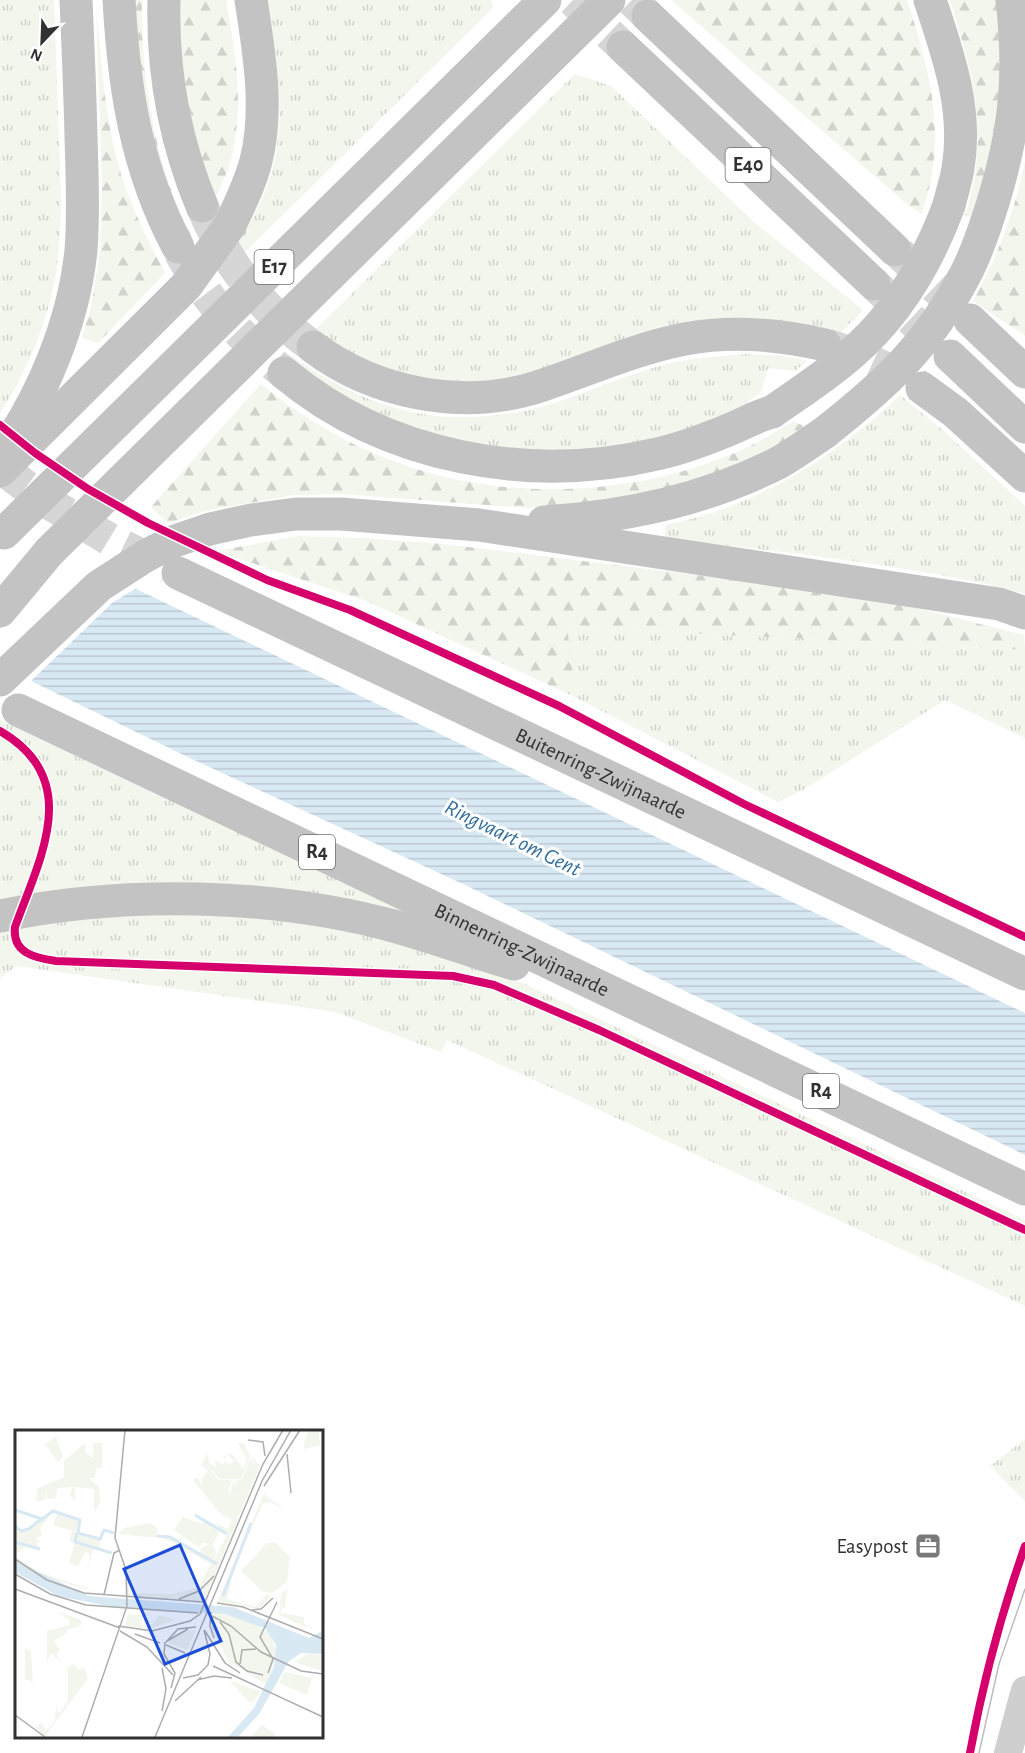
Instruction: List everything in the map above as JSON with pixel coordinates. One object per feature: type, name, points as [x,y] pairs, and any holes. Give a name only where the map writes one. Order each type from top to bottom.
[{"type":"highway","points":[[0,456],[40,387],[64,330],[72,303],[81,250],[83,183],[76,0]]},
{"type":"highway","points":[[119,0],[127,90],[136,140],[148,181],[178,247]]},
{"type":"highway","points":[[164,0],[165,57],[172,105],[192,182],[202,206]]},
{"type":"highway","points":[[0,471],[186,286],[230,225],[246,191],[256,160],[260,128],[262,87],[252,0]]},
{"type":"highway","name":"E17","points":[[0,537],[545,0]]},
{"type":"highway","name":"E17","points":[[0,598],[609,0]]},
{"type":"highway","points":[[284,373],[333,408],[371,428],[401,440],[452,455],[515,465],[579,466],[657,454],[701,440],[772,412],[851,354],[877,328],[900,301],[920,271],[949,205],[958,168],[961,138],[958,93],[930,0]]},
{"type":"highway","points":[[479,525],[580,520],[668,505],[739,480],[780,462],[824,433],[866,400],[905,363],[939,321],[966,274],[987,224],[1002,177],[1012,130],[1017,81],[1016,32],[1012,0]]},
{"type":"highway","name":"E40","points":[[648,16],[895,250]]},
{"type":"highway","name":"E40","points":[[622,47],[874,284]]},
{"type":"highway","points":[[970,320],[1025,372]]},
{"type":"highway","points":[[313,348],[333,362],[372,380],[406,391],[464,397],[497,395],[531,388],[654,346],[720,334],[754,333],[789,336],[825,345]]},
{"type":"highway","points":[[950,356],[1025,427]]},
{"type":"highway","points":[[922,388],[956,413],[1025,476]]},
{"type":"highway","points":[[0,680],[99,586],[147,555],[175,541],[210,529],[251,520],[296,514],[341,514],[479,525],[964,598],[999,604],[1025,613]]},
{"type":"highway","name":"E17","points":[[0,611],[49,552]]},
{"type":"highway","name":"Buitenring-Zwijnaarde","points":[[178,573],[1025,974]]},
{"type":"highway","name":"Binnenring-Zwijnaarde","points":[[18,710],[1025,1189]]},
{"type":"highway","name":"R4","points":[[0,916],[131,900],[246,900],[396,927],[616,994]]},
{"type":"street","points":[[1008,1753],[1025,1690]]},
{"type":"green space","points":[[0,0],[54,0],[61,205],[57,269],[47,312],[32,354],[0,413]]},
{"type":"green space","points":[[132,0],[142,0],[144,59],[153,122],[169,183],[192,237],[189,241],[149,137]]},
{"type":"green space","points":[[179,0],[226,0],[236,61],[237,122],[230,163],[216,197],[198,149],[186,99],[180,58]]},
{"type":"green space","points":[[267,0],[491,0],[493,8],[245,252],[238,244],[267,187],[279,134],[277,66]]},
{"type":"green space","points":[[671,0],[907,0],[929,80],[935,133],[934,160],[921,214],[907,204]]},
{"type":"green space","points":[[950,0],[1001,0],[1006,81],[977,220],[965,215],[973,187],[977,159],[976,106],[966,54]]},
{"type":"green space","points":[[96,7],[105,99],[113,144],[134,211],[165,273],[98,343],[82,338],[91,307],[100,252],[102,183]]},
{"type":"green space","points":[[575,74],[611,86],[755,223],[863,310],[839,335],[800,325],[484,381],[439,380],[394,372],[359,359],[314,331]]},
{"type":"green space","points":[[1025,162],[1025,336],[973,301],[1004,234]]},
{"type":"green space","points":[[746,354],[783,356],[807,361],[795,371],[768,368],[761,392],[748,401],[750,405],[704,426],[618,447],[533,453],[429,435],[336,394],[286,358],[290,355],[342,386],[395,408],[422,414],[481,417],[551,404],[664,365],[695,359]]},
{"type":"green space","points":[[261,384],[303,415],[347,441],[392,461],[440,476],[488,485],[538,489],[589,488],[661,477],[701,466],[739,451],[793,421],[806,427],[773,449],[734,467],[666,492],[579,506],[528,508],[341,494],[294,495],[205,511],[168,523],[151,507]]},
{"type":"green space","points":[[900,395],[945,432],[1025,506],[1025,594],[905,569],[665,538],[666,525],[715,512],[741,502],[814,464],[880,414]]},
{"type":"green space","points":[[298,536],[444,544],[868,596],[1024,635],[1025,650],[567,627],[573,674],[573,696],[366,601],[216,551]]},
{"type":"green space","points":[[566,627],[1025,650],[1025,738],[945,700],[803,790],[778,802],[573,696],[573,674]]},
{"type":"green space","points":[[0,720],[456,935],[475,967],[525,984],[1025,1220],[1025,1306],[447,1040],[441,1052],[335,1012],[17,966],[0,978]]},
{"type":"green space","points":[[1025,1439],[1025,1501],[990,1466]]},
{"type":"water","name":"Ringvaart om Gent","points":[[0,524],[1025,1013],[1025,1155],[463,884],[194,760],[0,666]]},
{"type":"pier","points":[[0,521],[138,587],[112,603],[29,683],[0,670]]},
{"type":"tunnel","points":[[573,0],[623,47]]},
{"type":"tunnel","points":[[632,0],[648,16]]},
{"type":"tunnel","points":[[202,206],[222,247],[262,302],[313,347]]},
{"type":"tunnel","points":[[180,252],[201,286],[226,318],[284,373]]},
{"type":"tunnel","points":[[899,253],[970,320]]},
{"type":"tunnel","points":[[875,285],[947,353]]},
{"type":"tunnel","points":[[827,345],[874,363],[919,386]]},
{"type":"tunnel","points":[[0,467],[44,500],[112,541],[168,568]]},
{"type":"tram line","points":[[979,1753],[999,1664],[1025,1589]]},
{"type":"cycle path","points":[[0,425],[35,453],[88,489],[148,523],[267,580],[350,610],[559,706],[744,804],[1025,937]]},
{"type":"cycle path","points":[[0,731],[26,750],[41,772],[48,796],[48,821],[43,847],[15,927],[17,943],[26,953],[56,961],[453,976],[494,985],[599,1030],[1025,1230]]},
{"type":"cycle path","points":[[970,1753],[993,1648],[1025,1546]]},
{"type":"place","name":"Easypost","points":[[928,1546]]}]
